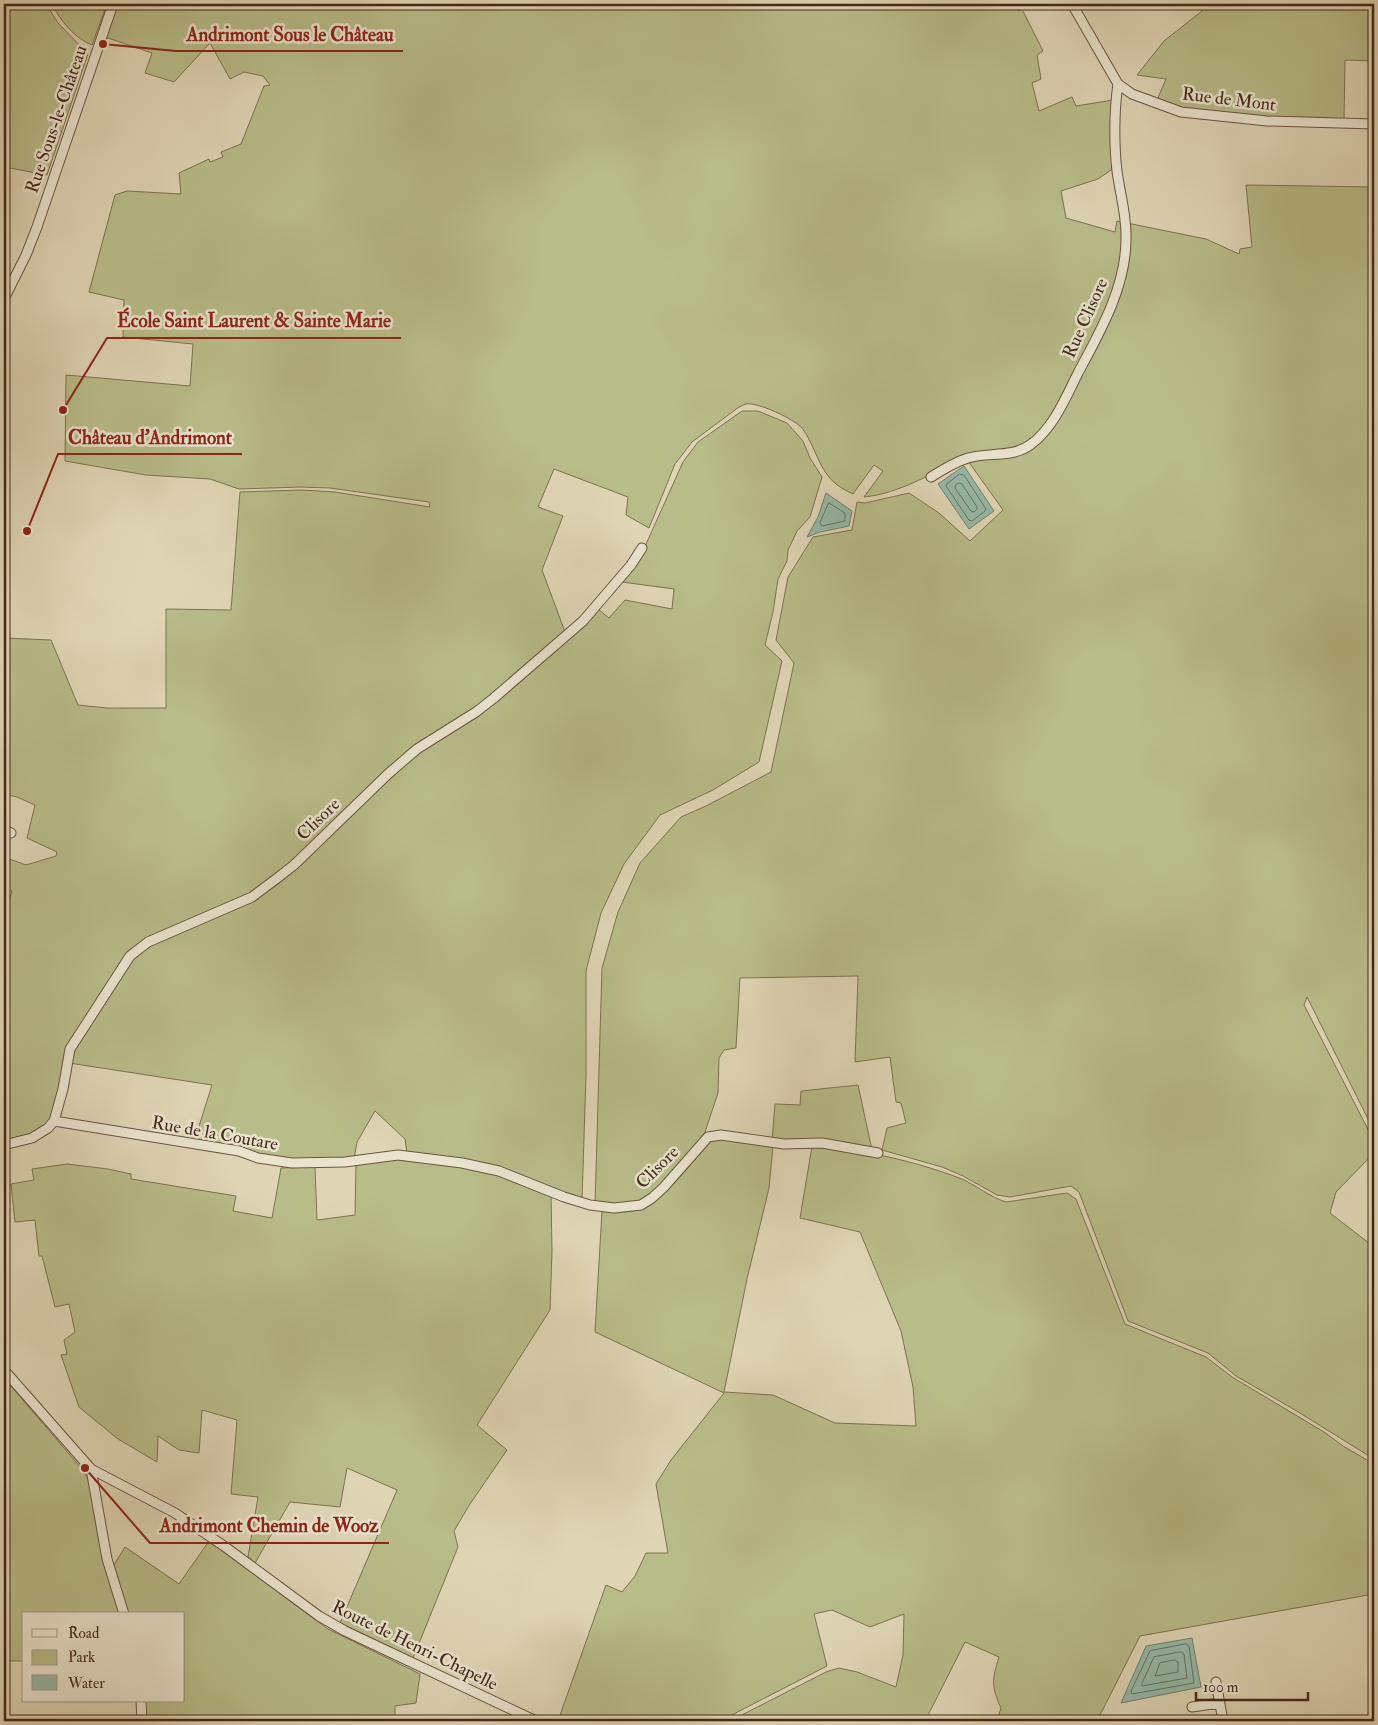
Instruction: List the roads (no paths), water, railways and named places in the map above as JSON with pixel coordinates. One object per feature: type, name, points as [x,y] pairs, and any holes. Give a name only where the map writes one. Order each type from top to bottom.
[{"type":"street","name":"Rue Sous-le-Château","points":[[4,299],[17,275],[33,236],[112,4]]},
{"type":"street","name":"Rue de Mont","points":[[1072,4],[1118,84],[1132,94],[1181,112],[1267,121],[1374,124]]},
{"type":"street","name":"Rue Clisore","points":[[931,477],[970,458],[1017,452],[1030,446],[1041,436],[1063,402],[1109,311],[1123,271],[1126,240],[1125,217],[1117,170],[1116,108],[1118,84]]},
{"type":"street","name":"Clisore","points":[[54,1122],[63,1089],[70,1049],[130,956],[148,942],[252,897],[276,880],[417,749],[488,703],[583,621],[631,565],[642,548]]},
{"type":"street","points":[[4,1145],[21,1142],[40,1134],[54,1122]]},
{"type":"street","name":"Rue de la Coutare","points":[[54,1122],[238,1151],[258,1158],[292,1163],[345,1162],[398,1155],[427,1159]]},
{"type":"street","name":"Clisore","points":[[427,1159],[462,1163],[499,1171],[564,1197],[614,1208],[641,1205],[652,1198],[708,1138],[721,1135],[784,1144],[822,1143],[878,1153]]},
{"type":"street","name":"Route de Henri-Chapelle","points":[[4,1370],[91,1469],[175,1514],[224,1546],[319,1616],[345,1631],[536,1721]]},
{"type":"street","points":[[91,1469],[108,1559],[123,1612]]},
{"type":"street","points":[[1216,1682],[1224,1721]]},
{"type":"street","points":[[141,1702],[142,1721]]},
{"type":"street","points":[[1192,1707],[1220,1703]]},
{"type":"water","points":[[964,466],[994,511],[969,529],[938,484]]},
{"type":"water","points":[[826,493],[852,511],[849,526],[820,532],[807,537],[818,517]]},
{"type":"water","points":[[1192,1638],[1201,1687],[1121,1703],[1146,1646]]},
{"type":"place","name":"Andrimont Sous le Château","points":[[103,44]]},
{"type":"place","name":"École Saint Laurent & Sainte Marie","points":[[63,410]]},
{"type":"place","name":"Château d'Andrimont","points":[[27,531]]},
{"type":"place","name":"Andrimont Chemin de Wooz","points":[[85,1468]]}]
